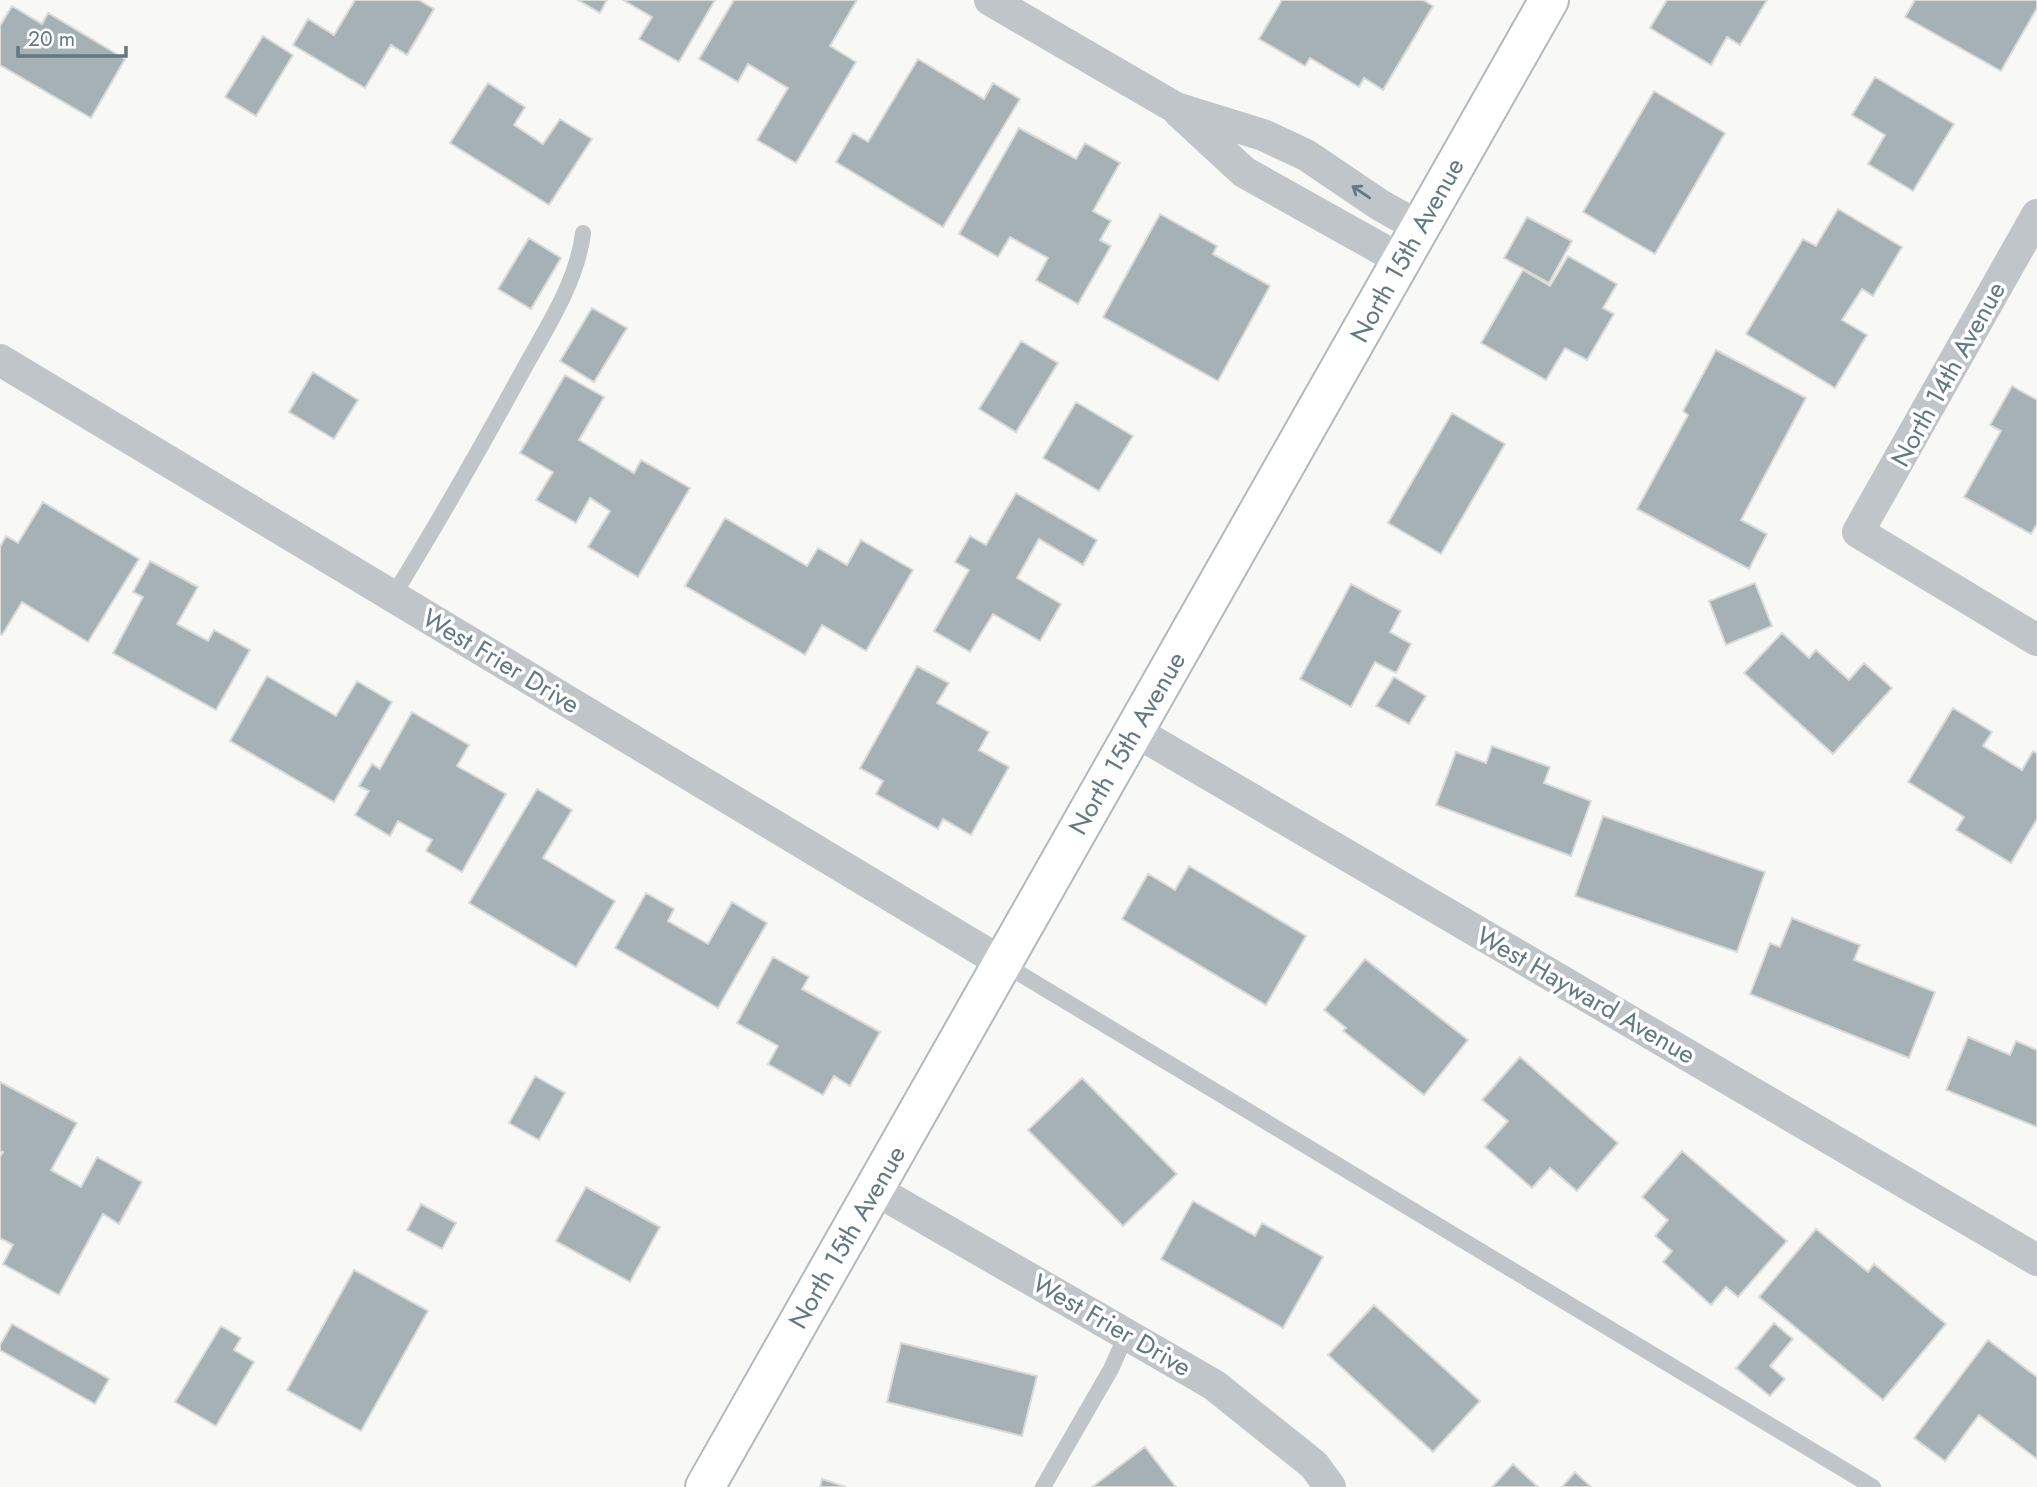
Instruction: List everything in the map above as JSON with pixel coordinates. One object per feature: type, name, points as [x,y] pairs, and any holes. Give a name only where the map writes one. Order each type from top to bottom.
[{"type":"street","points":[[990,0],[1176,108],[1263,135],[1307,155],[1380,205],[1419,227]]},
{"type":"street","name":"North 15th Avenue","points":[[705,1487],[1549,0]]},
{"type":"street","points":[[1176,108],[1244,172],[1401,260]]},
{"type":"street","points":[[1310,208],[1332,172]]},
{"type":"street","name":"North 14th Avenue","points":[[2037,215],[1858,532],[2037,640]]},
{"type":"street","name":"West Frier Drive","points":[[0,360],[1001,962]]},
{"type":"street","name":"West Hayward Avenue","points":[[1135,731],[2037,1260]]},
{"type":"street","name":"West Frier Drive","points":[[874,1189],[1214,1385],[1314,1465],[1330,1487]]},
{"type":"lane","points":[[393,596],[448,507],[543,333],[580,258],[583,233]]},
{"type":"lane","points":[[1001,962],[1873,1487]]},
{"type":"lane","points":[[1043,1487],[1111,1368],[1127,1333]]},
{"type":"building","points":[[355,0],[419,0],[434,9],[407,55],[391,45],[365,88],[293,45],[308,19],[334,35]]},
{"type":"building","points":[[578,0],[607,0],[600,13]]},
{"type":"building","points":[[623,0],[715,0],[679,62],[639,39],[652,17]]},
{"type":"building","points":[[734,0],[857,0],[830,46],[856,62],[796,163],[757,140],[788,88],[748,64],[738,82],[699,59]]},
{"type":"building","points":[[1282,0],[1423,0],[1433,6],[1383,90],[1364,78],[1359,87],[1310,58],[1305,66],[1259,39]]},
{"type":"building","points":[[1667,0],[1767,0],[1740,45],[1727,37],[1711,65],[1650,28]]},
{"type":"building","points":[[1915,0],[2037,0],[2037,8],[2001,71],[1905,17]]},
{"type":"building","points":[[12,6],[42,24],[48,13],[125,59],[91,118],[0,65],[0,26]]},
{"type":"building","points":[[263,36],[293,55],[256,116],[225,97]]},
{"type":"building","points":[[918,59],[984,99],[993,83],[1020,99],[943,227],[836,162],[853,133],[868,142]]},
{"type":"building","points":[[1875,77],[1954,124],[1913,191],[1868,164],[1885,135],[1852,115]]},
{"type":"building","points":[[488,83],[525,107],[514,125],[543,144],[560,119],[592,139],[549,205],[450,143]]},
{"type":"building","points":[[1654,91],[1725,133],[1655,254],[1583,212]]},
{"type":"building","points":[[1019,128],[1076,159],[1085,143],[1120,163],[1093,211],[1111,221],[1100,240],[1111,246],[1078,304],[1036,280],[1048,258],[1010,237],[998,257],[959,234]]},
{"type":"building","points":[[1838,209],[1902,247],[1873,296],[1862,289],[1842,320],[1867,335],[1835,388],[1746,334],[1803,239],[1816,246]]},
{"type":"building","points":[[1160,214],[1217,246],[1213,254],[1270,286],[1218,381],[1103,317]]},
{"type":"building","points":[[1527,217],[1572,241],[1549,283],[1504,258]]},
{"type":"building","points":[[529,238],[561,258],[531,309],[498,289]]},
{"type":"building","points":[[1568,256],[1617,284],[1603,308],[1614,314],[1587,360],[1565,348],[1546,380],[1481,343],[1523,270],[1550,286]]},
{"type":"building","points":[[592,308],[627,328],[594,382],[560,361]]},
{"type":"building","points":[[1021,341],[1058,363],[1016,432],[979,409]]},
{"type":"building","points":[[1716,350],[1806,398],[1741,520],[1767,534],[1749,569],[1637,509],[1688,415],[1683,411]]},
{"type":"building","points":[[313,372],[358,400],[334,439],[289,412]]},
{"type":"building","points":[[565,375],[604,397],[579,440],[634,473],[641,460],[690,488],[638,577],[588,547],[610,511],[590,498],[576,523],[536,500],[553,472],[520,453]]},
{"type":"building","points":[[2012,386],[2037,400],[2037,524],[2031,534],[1964,497],[2001,431],[1990,425]]},
{"type":"building","points":[[1076,402],[1133,436],[1099,491],[1043,458]]},
{"type":"building","points":[[1452,413],[1505,444],[1441,554],[1388,523]]},
{"type":"building","points":[[1016,493],[1097,540],[1083,565],[1039,539],[1017,578],[1061,604],[1040,641],[993,614],[970,652],[934,631],[969,570],[955,562],[970,536],[986,545]]},
{"type":"building","points":[[43,502],[139,559],[88,642],[22,602],[2,635],[0,634],[0,547],[6,536],[18,543]]},
{"type":"building","points":[[725,518],[807,566],[818,548],[847,565],[861,540],[913,570],[866,651],[822,625],[805,655],[685,586]]},
{"type":"building","points":[[150,561],[198,587],[177,624],[208,641],[214,630],[250,650],[216,710],[113,653],[143,597],[133,592]]},
{"type":"building","points":[[1755,583],[1772,626],[1726,645],[1709,601]]},
{"type":"building","points":[[1351,584],[1401,611],[1390,632],[1411,644],[1396,673],[1375,662],[1351,707],[1300,679]]},
{"type":"building","points":[[1782,633],[1809,658],[1816,650],[1849,680],[1864,663],[1892,688],[1833,754],[1744,673]]},
{"type":"building","points":[[917,666],[949,683],[937,703],[989,732],[979,750],[1009,767],[971,835],[943,819],[938,829],[876,794],[883,781],[860,768]]},
{"type":"building","points":[[267,676],[336,716],[357,681],[392,702],[334,802],[230,741]]},
{"type":"building","points":[[1394,677],[1426,696],[1409,724],[1376,706]]},
{"type":"building","points":[[1953,708],[1992,732],[1983,746],[2022,770],[2033,751],[2037,753],[2037,819],[2011,863],[1956,830],[1964,817],[1908,782]]},
{"type":"building","points":[[412,712],[469,745],[457,766],[506,794],[462,872],[426,851],[432,840],[398,821],[390,836],[355,815],[369,791],[359,786],[372,764],[380,769]]},
{"type":"building","points":[[1492,746],[1550,767],[1544,783],[1591,801],[1571,856],[1436,805],[1456,752],[1486,763]]},
{"type":"building","points":[[537,789],[572,810],[543,858],[615,901],[576,967],[469,903]]},
{"type":"building","points":[[1603,816],[1765,872],[1737,952],[1575,896]]},
{"type":"building","points":[[1189,866],[1306,936],[1266,1005],[1122,919],[1148,874],[1175,890]]},
{"type":"building","points":[[646,893],[674,909],[668,921],[708,944],[732,902],[767,923],[718,1008],[615,948]]},
{"type":"building","points":[[1792,918],[1860,945],[1854,960],[1935,992],[1909,1058],[1750,994],[1770,943],[1780,947]]},
{"type":"building","points":[[773,957],[809,977],[802,989],[880,1032],[850,1086],[834,1076],[823,1095],[768,1064],[778,1046],[737,1023]]},
{"type":"building","points":[[1365,959],[1468,1040],[1424,1095],[1343,1031],[1346,1028],[1324,1010]]},
{"type":"building","points":[[1968,1037],[2010,1055],[2016,1041],[2037,1050],[2037,1127],[1946,1090]]},
{"type":"building","points":[[1520,1057],[1618,1143],[1577,1191],[1550,1168],[1532,1188],[1485,1147],[1508,1121],[1482,1100]]},
{"type":"building","points":[[535,1076],[565,1093],[539,1140],[509,1123]]},
{"type":"building","points":[[1082,1078],[1177,1174],[1123,1226],[1028,1130]]},
{"type":"building","points":[[0,1082],[77,1123],[51,1170],[81,1187],[97,1157],[142,1182],[119,1224],[103,1214],[59,1295],[3,1264],[13,1245],[0,1238],[0,1157],[3,1152],[0,1151]]},
{"type":"building","points":[[1682,1151],[1787,1241],[1738,1297],[1726,1287],[1711,1305],[1663,1262],[1672,1251],[1655,1236],[1668,1220],[1642,1197]]},
{"type":"building","points":[[586,1187],[660,1227],[630,1282],[556,1241]]},
{"type":"building","points":[[1193,1201],[1255,1236],[1262,1223],[1323,1257],[1283,1328],[1161,1259]]},
{"type":"building","points":[[421,1204],[456,1223],[442,1249],[407,1230]]},
{"type":"building","points":[[1816,1229],[1868,1272],[1874,1264],[1946,1324],[1883,1400],[1759,1297]]},
{"type":"building","points":[[354,1270],[428,1311],[361,1431],[287,1390]]},
{"type":"building","points":[[1374,1305],[1480,1401],[1433,1452],[1328,1355]]},
{"type":"building","points":[[1774,1323],[1793,1339],[1770,1366],[1785,1379],[1770,1396],[1736,1368]]},
{"type":"building","points":[[12,1324],[109,1379],[95,1404],[0,1350]]},
{"type":"building","points":[[221,1326],[241,1338],[234,1350],[254,1362],[216,1426],[175,1402]]},
{"type":"building","points":[[1988,1340],[2037,1377],[2037,1459],[1979,1415],[1945,1461],[1914,1438]]},
{"type":"building","points":[[901,1343],[1037,1376],[1022,1436],[887,1402]]},
{"type":"building","points":[[1145,1447],[1176,1487],[1092,1487]]},
{"type":"building","points":[[1513,1464],[1538,1487],[1492,1487]]},
{"type":"building","points":[[1575,1472],[1591,1487],[1562,1487]]},
{"type":"building","points":[[822,1479],[846,1487],[820,1487]]}]
